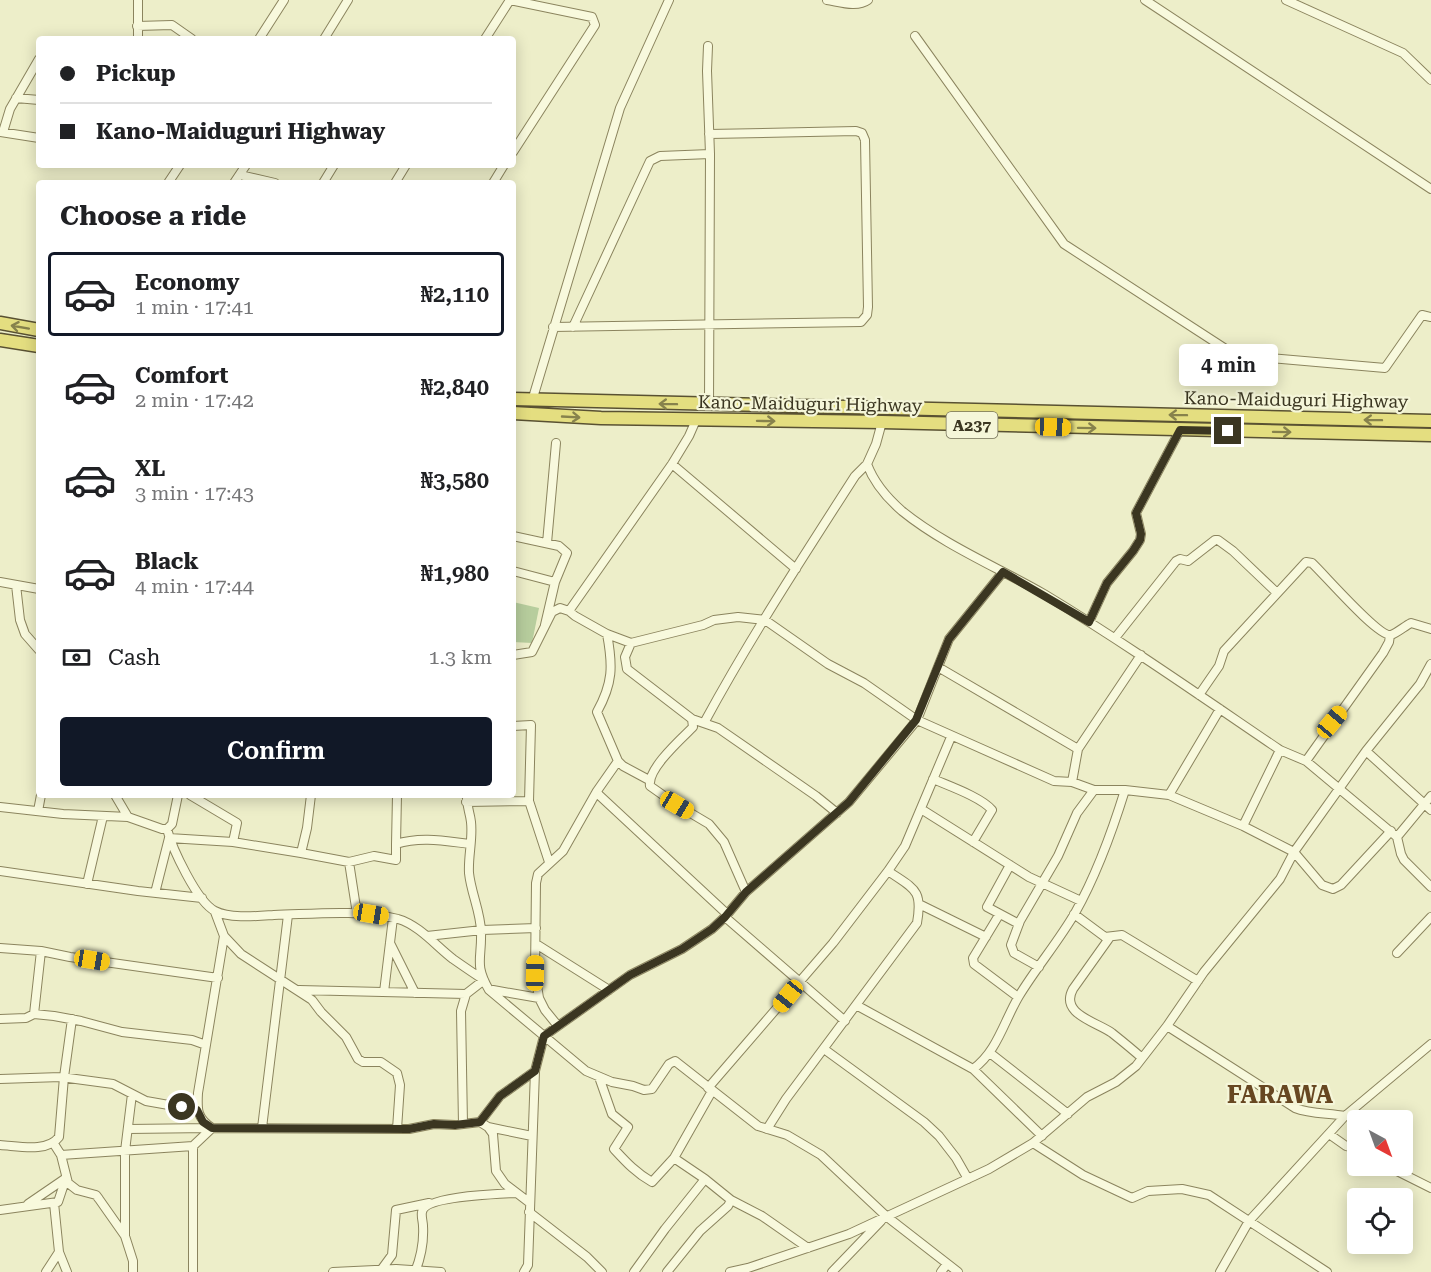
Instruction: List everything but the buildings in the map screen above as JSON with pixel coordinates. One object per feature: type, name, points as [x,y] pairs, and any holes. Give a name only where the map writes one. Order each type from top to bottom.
[{"type":"highway","points":[[0,323],[36,329]]},
{"type":"highway","points":[[0,340],[36,346]]},
{"type":"highway","name":"Kano-Maiduguri Highway","points":[[516,399],[1431,421]]},
{"type":"highway","name":"Kano-Maiduguri Highway","points":[[516,413],[696,420],[1431,435]]},
{"type":"street","points":[[138,0],[138,36]]},
{"type":"street","points":[[261,36],[284,0]]},
{"type":"street","points":[[326,36],[348,0]]},
{"type":"street","points":[[488,36],[509,0],[592,17],[595,25],[516,147]]},
{"type":"street","points":[[531,415],[532,400],[553,327],[620,108],[669,0]]},
{"type":"street","points":[[827,0],[852,4],[863,4],[868,0]]},
{"type":"street","points":[[1145,0],[1431,189]]},
{"type":"street","points":[[1286,0],[1403,53],[1431,80]]},
{"type":"street","points":[[137,26],[172,25],[188,36]]},
{"type":"street","points":[[915,36],[1064,244],[1235,355],[1385,368],[1422,315],[1431,317]]},
{"type":"street","points":[[708,46],[709,405]]},
{"type":"street","points":[[36,64],[16,98],[2,132],[36,138]]},
{"type":"street","points":[[16,98],[36,100]]},
{"type":"street","points":[[553,327],[861,322],[867,315],[865,140],[862,133],[856,130],[709,134]]},
{"type":"street","points":[[573,327],[650,161],[660,156],[710,154]]},
{"type":"street","points":[[236,180],[244,168]]},
{"type":"street","points":[[240,174],[263,180]]},
{"type":"street","points":[[570,610],[672,464],[696,420]]},
{"type":"street","points":[[704,723],[796,569],[855,476],[867,464],[882,422]]},
{"type":"street","points":[[1089,622],[1107,583],[1140,540],[1141,534],[1136,513],[1180,430]]},
{"type":"street","points":[[547,543],[556,443]]},
{"type":"street","points":[[672,464],[796,569]]},
{"type":"street","points":[[867,464],[874,481],[903,512],[1115,638],[1280,750],[1306,761],[1394,834],[1404,860],[1431,887]]},
{"type":"street","points":[[516,537],[559,546],[567,553],[555,582],[545,625]]},
{"type":"street","points":[[1115,638],[1176,561],[1180,559],[1188,561],[1215,540],[1233,551],[1276,592]]},
{"type":"street","points":[[1199,695],[1219,666],[1224,651],[1306,562],[1310,561],[1372,624],[1385,634],[1390,635],[1411,623],[1431,629]]},
{"type":"street","points":[[516,572],[555,582]]},
{"type":"street","points":[[524,1272],[528,1265],[535,1071],[544,1036],[630,975],[682,949],[712,929],[746,892],[849,802],[916,720],[949,639],[1003,572]]},
{"type":"street","points":[[0,582],[36,588]]},
{"type":"street","points":[[16,585],[20,620],[25,634],[36,647]]},
{"type":"street","points":[[516,655],[532,652],[552,612],[560,608],[570,610],[575,616],[607,634],[631,643],[703,625],[714,620],[738,617],[765,620],[828,664],[864,683],[916,720],[951,737],[1054,781],[1072,782],[1094,790],[1125,790],[1168,795],[1244,826],[1294,852],[1322,885],[1333,890],[1341,885],[1431,796]]},
{"type":"street","points":[[607,634],[611,655],[610,685],[597,712],[618,760],[623,766],[649,780]]},
{"type":"street","points":[[1306,761],[1383,652],[1390,635]]},
{"type":"street","points":[[631,643],[625,657],[627,669],[692,719],[718,728],[837,813]]},
{"type":"street","points":[[1072,782],[1078,749],[1141,655]]},
{"type":"street","points":[[938,667],[1078,749]]},
{"type":"street","points":[[730,1272],[748,1270],[849,1234],[989,1169],[1033,1143],[1087,1097],[1116,1082],[1142,1058],[1198,981],[1280,879],[1294,852],[1339,788],[1430,670]]},
{"type":"street","points":[[1168,795],[1220,709]]},
{"type":"street","points":[[692,719],[693,727],[666,754],[649,780],[650,786],[709,824],[724,843],[746,892]]},
{"type":"street","points":[[516,726],[531,725],[529,801],[549,862]]},
{"type":"street","points":[[599,1077],[612,1114],[628,1128],[614,1149],[637,1174],[652,1182],[674,1158],[710,1089],[833,943],[888,871],[904,846],[951,737]]},
{"type":"street","points":[[1244,826],[1280,750]]},
{"type":"street","points":[[1366,751],[1431,810]]},
{"type":"street","points":[[558,1026],[539,998],[535,973],[538,874],[563,851],[597,791],[618,760]]},
{"type":"street","points":[[933,779],[971,796],[992,810],[974,842]]},
{"type":"street","points":[[1039,967],[1014,953],[1011,945],[1020,924],[1058,856],[1077,813],[1094,790]]},
{"type":"street","points":[[973,1069],[990,1053],[1018,997],[1074,914],[1111,833],[1125,790]]},
{"type":"street","points":[[597,791],[618,815],[726,916],[845,1022]]},
{"type":"street","points":[[38,812],[40,798]]},
{"type":"street","points":[[117,798],[128,817]]},
{"type":"street","points":[[167,829],[172,824],[177,798]]},
{"type":"street","points":[[195,798],[237,823],[232,842]]},
{"type":"street","points":[[301,853],[311,798]]},
{"type":"street","points":[[170,838],[232,842],[349,862],[374,856],[396,860],[398,798]]},
{"type":"street","points":[[529,801],[466,799],[471,822],[469,872],[482,930],[479,964],[483,980],[489,990],[510,1005],[586,1071],[599,1077],[644,1090],[652,1089],[669,1064],[675,1061],[758,1126],[787,1135],[822,1155],[886,1216],[958,1272]]},
{"type":"street","points":[[0,807],[38,812],[128,817],[167,829]]},
{"type":"street","points":[[921,808],[1029,877],[1081,901]]},
{"type":"street","points":[[87,884],[103,816]]},
{"type":"street","points":[[167,829],[178,859],[202,898],[215,912],[224,936],[241,954],[312,1000],[346,1037],[358,1059],[363,1062],[381,1062],[397,1073],[400,1085],[398,1129]]},
{"type":"street","points":[[155,893],[170,838]]},
{"type":"street","points":[[396,844],[424,838],[470,844]]},
{"type":"street","points":[[349,862],[357,914]]},
{"type":"street","points":[[1010,865],[987,907],[1020,924]]},
{"type":"street","points":[[0,871],[202,898]]},
{"type":"street","points":[[767,1129],[786,1099],[917,923],[921,905],[914,889],[888,871]]},
{"type":"street","points":[[921,905],[986,937]]},
{"type":"street","points":[[215,912],[244,916],[357,914],[393,918],[427,936],[483,980]]},
{"type":"street","points":[[1074,914],[1105,937],[1122,935],[1198,981]]},
{"type":"street","points":[[262,1128],[288,915]]},
{"type":"street","points":[[999,915],[973,958],[974,964],[1018,997]]},
{"type":"street","points":[[1397,953],[1431,916]]},
{"type":"street","points":[[384,992],[393,918]]},
{"type":"street","points":[[427,936],[482,930],[536,928]]},
{"type":"street","points":[[212,1128],[203,1122],[197,1110],[224,936]]},
{"type":"street","points":[[1110,937],[1073,989],[1069,998],[1070,1005],[1082,1018],[1110,1031],[1142,1058]]},
{"type":"street","points":[[390,943],[415,993]]},
{"type":"street","points":[[536,944],[609,990]]},
{"type":"street","points":[[0,948],[41,951],[218,978]]},
{"type":"street","points":[[34,1014],[41,951]]},
{"type":"street","points":[[463,1124],[461,1011],[466,994],[483,980]]},
{"type":"street","points":[[297,990],[466,994]]},
{"type":"street","points":[[489,990],[539,998]]},
{"type":"street","points":[[856,1005],[973,1069],[1042,1136]]},
{"type":"street","points":[[0,1019],[26,1018],[34,1014],[72,1019],[122,1032],[192,1040],[206,1045]]},
{"type":"street","points":[[0,1145],[46,1146],[54,1144],[59,1137],[72,1019]]},
{"type":"street","points":[[1167,1026],[1295,1108],[1306,1112],[1315,1111],[1345,1116]]},
{"type":"street","points":[[1220,1272],[1250,1221],[1345,1116],[1431,1044]]},
{"type":"street","points":[[824,1049],[924,1122],[939,1136],[956,1158],[968,1179]]},
{"type":"street","points":[[990,1053],[1068,1114]]},
{"type":"street","points":[[480,1122],[500,1096],[535,1071]]},
{"type":"street","points":[[0,1079],[64,1077],[113,1084],[146,1101],[197,1110]]},
{"type":"street","points":[[125,1236],[125,1151],[132,1094]]},
{"type":"street","points":[[128,1129],[398,1129],[434,1124],[480,1122],[488,1127],[532,1136]]},
{"type":"street","points":[[488,1127],[493,1134],[496,1172],[505,1185],[602,1272]]},
{"type":"street","points":[[61,1155],[193,1146],[212,1128]]},
{"type":"street","points":[[1329,1134],[1347,1146]]},
{"type":"street","points":[[1033,1143],[1083,1175],[1132,1198],[1148,1191],[1182,1189],[1209,1195],[1327,1272]]},
{"type":"street","points":[[54,1144],[61,1155],[66,1178],[71,1186],[96,1195],[125,1236],[133,1261],[133,1272]]},
{"type":"street","points":[[193,1146],[194,1272]]},
{"type":"street","points":[[674,1158],[731,1200],[762,1216],[808,1248]]},
{"type":"street","points":[[1407,1176],[1431,1188]]},
{"type":"street","points":[[0,1210],[54,1203],[59,1200],[66,1178]]},
{"type":"street","points":[[26,1206],[66,1178]]},
{"type":"street","points":[[634,1272],[665,1228],[705,1179]]},
{"type":"street","points":[[381,1270],[392,1256],[396,1210],[433,1202],[516,1193]]},
{"type":"street","points":[[667,1272],[700,1231],[728,1206],[731,1200]]},
{"type":"street","points":[[416,1271],[423,1246],[422,1212],[433,1202]]},
{"type":"street","points":[[54,1203],[59,1252],[67,1272]]},
{"type":"street","points":[[832,1272],[886,1216]]},
{"type":"street","points":[[46,1272],[59,1252]]},
{"type":"street","points":[[941,1272],[947,1263]]},
{"type":"street","points":[[333,1272],[381,1270],[441,1272]]},
{"type":"green space","points":[[516,603],[539,608],[532,643],[516,642]]},
{"type":"district","name":"FARAWA","points":[[1280,1095]]},
{"type":"route","points":[[182,1107],[197,1110],[198,1116],[212,1128],[409,1129],[434,1124],[455,1125],[480,1122],[500,1096],[535,1071],[544,1036],[630,975],[682,949],[712,929],[746,892],[849,802],[916,720],[949,639],[1003,572],[1041,592],[1089,622],[1107,583],[1140,540],[1141,534],[1136,513],[1180,430],[1228,431]]}]
